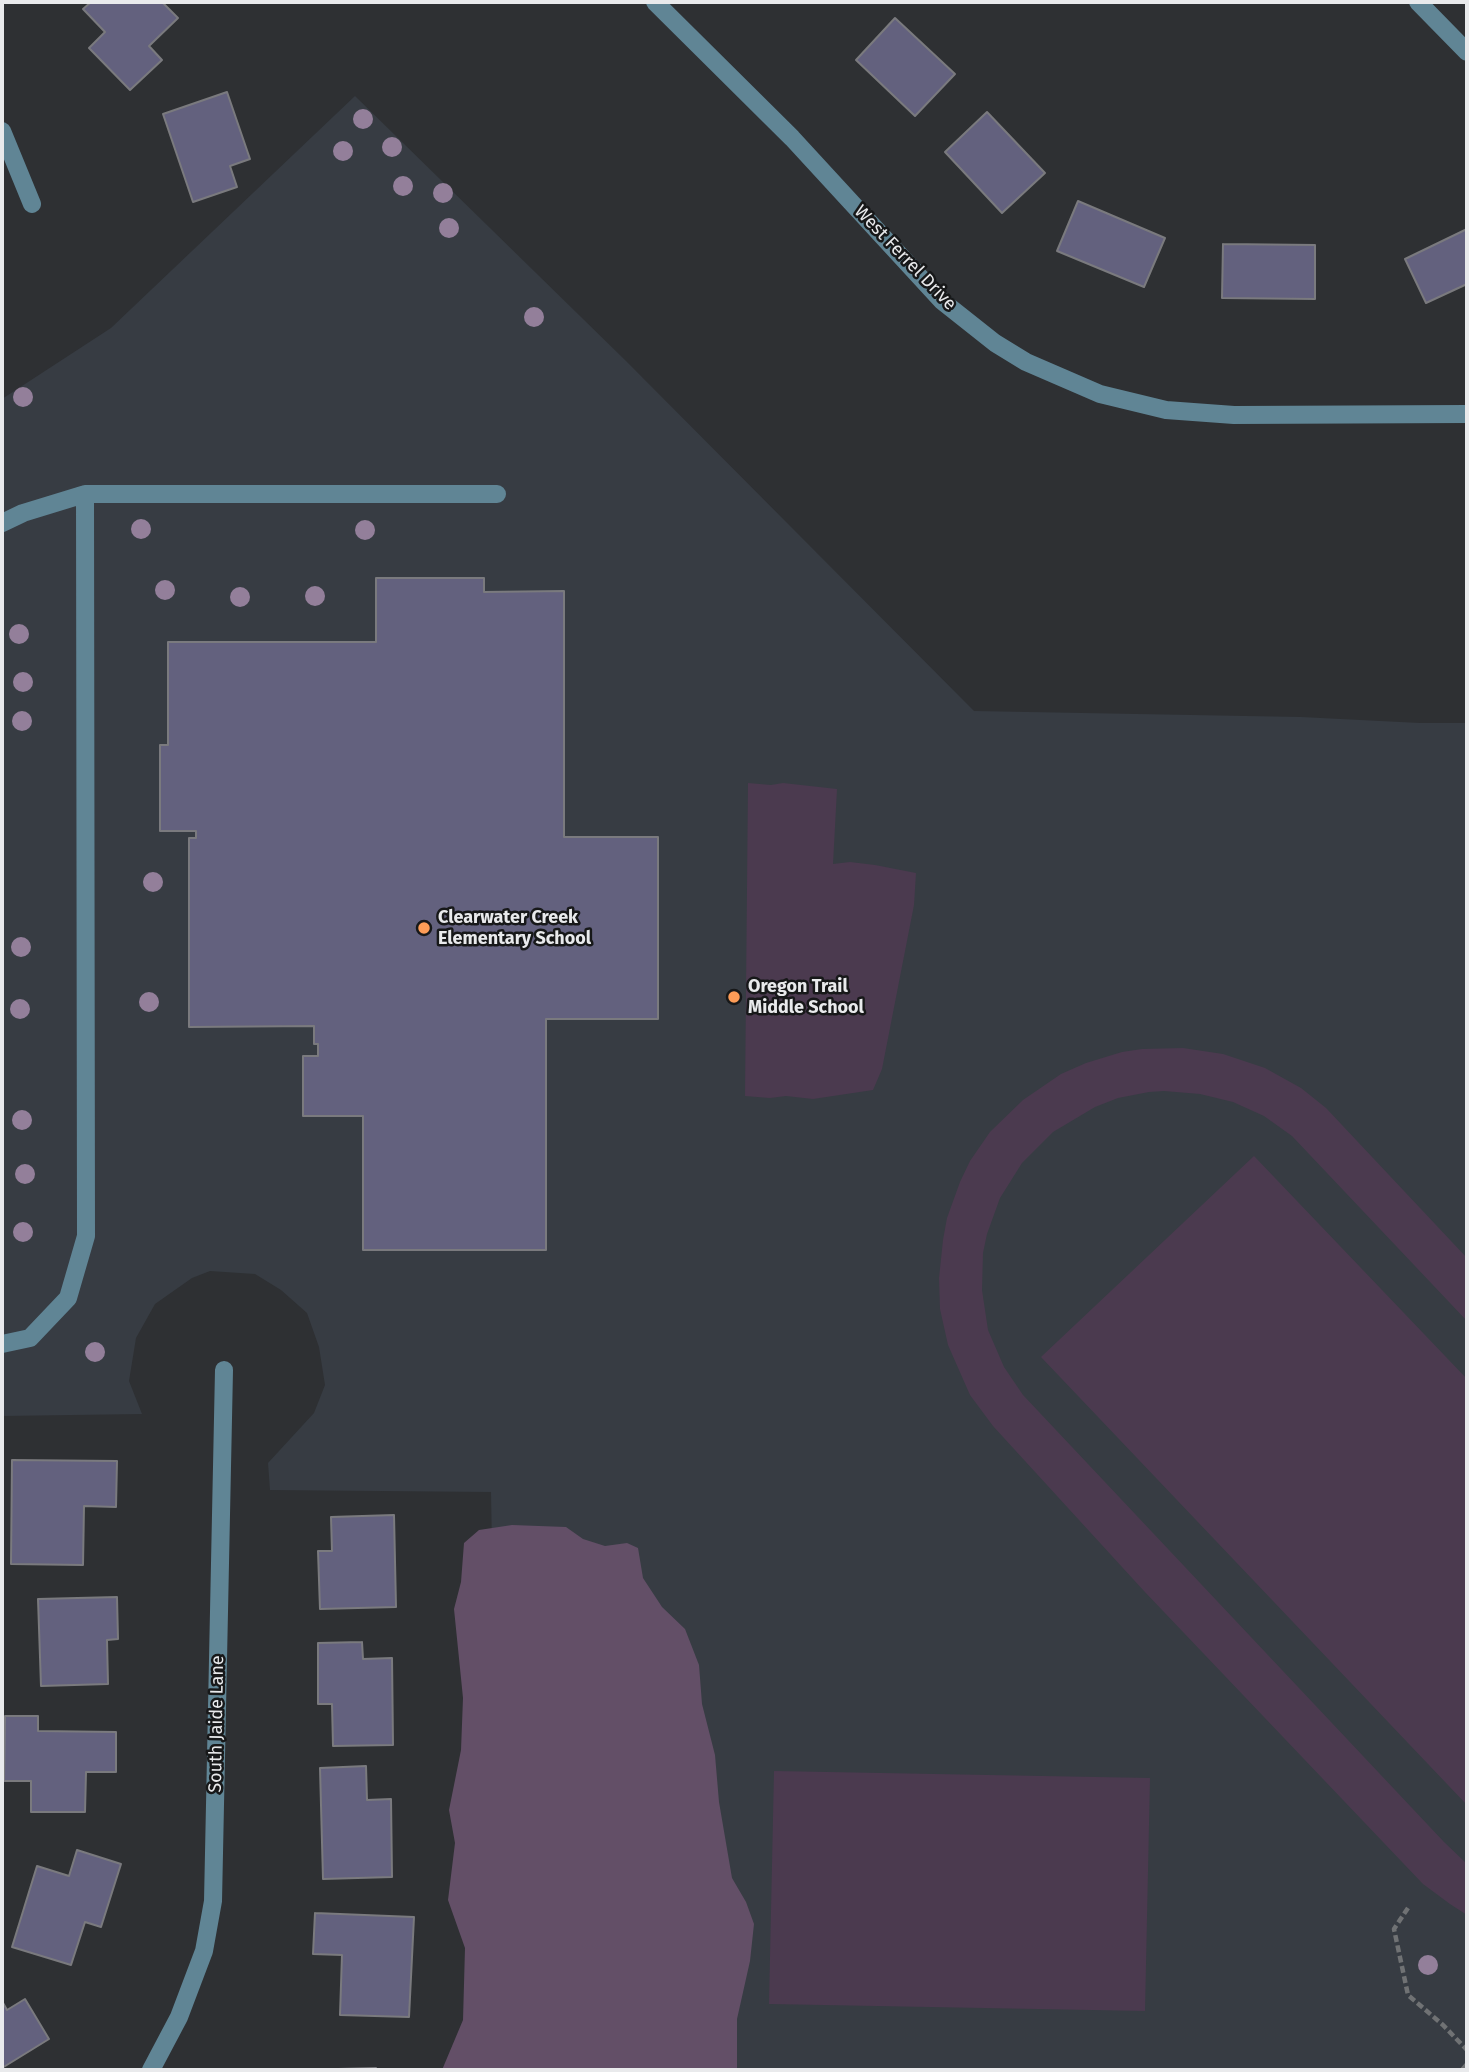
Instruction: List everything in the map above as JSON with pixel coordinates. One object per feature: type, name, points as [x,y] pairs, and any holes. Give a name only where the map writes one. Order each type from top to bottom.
[{"type":"street","name":"West Ferrel Drive","points":[[655,2],[792,138],[942,301],[995,343],[1026,362],[1100,394],[1166,410],[1234,415],[1467,414]]},
{"type":"street","points":[[1418,2],[1467,52]]},
{"type":"street","points":[[2,131],[32,204]]},
{"type":"street","points":[[2,1344],[30,1338],[68,1298],[86,1236],[85,494]]},
{"type":"street","points":[[2,523],[23,513],[85,494],[497,494]]},
{"type":"street","name":"South Jaide Lane","points":[[152,2068],[179,2017],[204,1951],[213,1901],[224,1370]]},
{"type":"path","points":[[1408,1908],[1394,1929],[1408,1996],[1443,2025],[1467,2050]]},
{"type":"path","points":[[1462,2070],[1467,2064]]},
{"type":"shaded area","name":"Oregon Trail Middle School","points":[[355,96],[626,361],[974,711],[1467,723],[1467,2070],[501,2070],[491,1492],[270,1490],[268,1463],[314,1413],[325,1385],[319,1347],[307,1313],[281,1290],[255,1274],[210,1271],[192,1278],[155,1304],[136,1338],[129,1381],[142,1414],[2,1416],[2,399],[111,328]]},
{"type":"shaded area","points":[[748,783],[783,783],[837,789],[833,864],[850,862],[916,873],[914,905],[882,1069],[873,1090],[813,1099],[745,1096]]},
{"type":"shaded area","points":[[1183,1048],[1223,1054],[1265,1068],[1301,1088],[1326,1108],[1467,1258],[1467,1321],[1292,1136],[1264,1116],[1233,1102],[1200,1094],[1164,1091],[1118,1098],[1095,1107],[1053,1132],[1022,1163],[1000,1198],[983,1253],[982,1290],[988,1330],[1004,1367],[1023,1395],[1467,1864],[1467,1915],[1423,1884],[1144,1591],[993,1426],[970,1395],[948,1345],[940,1309],[939,1278],[947,1218],[970,1161],[990,1132],[1023,1100],[1061,1074],[1086,1063],[1122,1052]]},
{"type":"shaded area","points":[[1254,1156],[1467,1379],[1467,1805],[1041,1357]]},
{"type":"shaded area","points":[[512,1525],[566,1527],[583,1539],[605,1546],[627,1543],[638,1548],[643,1578],[662,1607],[685,1629],[699,1665],[702,1704],[715,1755],[719,1802],[732,1878],[746,1902],[754,1924],[750,1961],[737,2019],[737,2070],[442,2070],[463,2020],[465,1948],[448,1900],[455,1843],[449,1810],[461,1750],[463,1698],[454,1609],[461,1582],[464,1543],[479,1530]]},
{"type":"shaded area","points":[[774,1771],[1150,1778],[1145,2011],[769,2004]]},
{"type":"building","points":[[91,2],[162,2],[178,18],[149,46],[162,60],[130,90],[89,48],[105,32],[83,9]]},
{"type":"building","points":[[895,18],[955,74],[915,116],[856,60]]},
{"type":"building","points":[[227,92],[250,159],[230,166],[237,187],[193,202],[163,114]]},
{"type":"building","points":[[987,112],[1045,173],[1002,213],[945,152]]},
{"type":"building","points":[[1078,201],[1165,238],[1144,287],[1057,251]]},
{"type":"building","points":[[1467,229],[1467,284],[1426,303],[1405,259]]},
{"type":"building","points":[[1223,244],[1315,245],[1315,299],[1222,298]]},
{"type":"building","name":"Clearwater Creek Elementary School","points":[[376,578],[484,578],[484,592],[564,591],[564,837],[658,837],[658,1019],[546,1019],[546,1250],[363,1250],[363,1116],[303,1116],[303,1056],[318,1056],[318,1044],[314,1044],[314,1026],[189,1027],[189,838],[196,838],[196,831],[160,831],[160,745],[168,745],[168,642],[376,642]]},
{"type":"building","points":[[12,1460],[117,1461],[116,1507],[84,1506],[83,1565],[11,1564]]},
{"type":"building","points":[[394,1515],[396,1607],[320,1609],[318,1551],[332,1551],[331,1517]]},
{"type":"building","points":[[117,1597],[118,1639],[107,1640],[108,1684],[41,1686],[38,1599]]},
{"type":"building","points":[[362,1642],[363,1659],[392,1658],[393,1745],[333,1746],[332,1704],[318,1704],[318,1643]]},
{"type":"building","points":[[5,1716],[38,1716],[38,1731],[116,1732],[116,1772],[86,1772],[85,1812],[31,1812],[31,1781],[4,1781]]},
{"type":"building","points":[[366,1766],[367,1800],[391,1799],[392,1877],[323,1879],[320,1768]]},
{"type":"building","points":[[77,1850],[121,1864],[101,1927],[85,1922],[71,1965],[12,1947],[37,1866],[69,1876]]},
{"type":"building","points":[[315,1913],[414,1917],[409,2017],[340,2015],[342,1955],[313,1954]]},
{"type":"building","points":[[25,1999],[49,2039],[2,2068],[2,2001],[7,2010]]},
{"type":"building","points":[[376,2068],[376,2070],[300,2070]]},
{"type":"place","name":"Clearwater Creek Elementary School","points":[[424,928]]},
{"type":"place","name":"Oregon Trail Middle School","points":[[734,997]]}]
